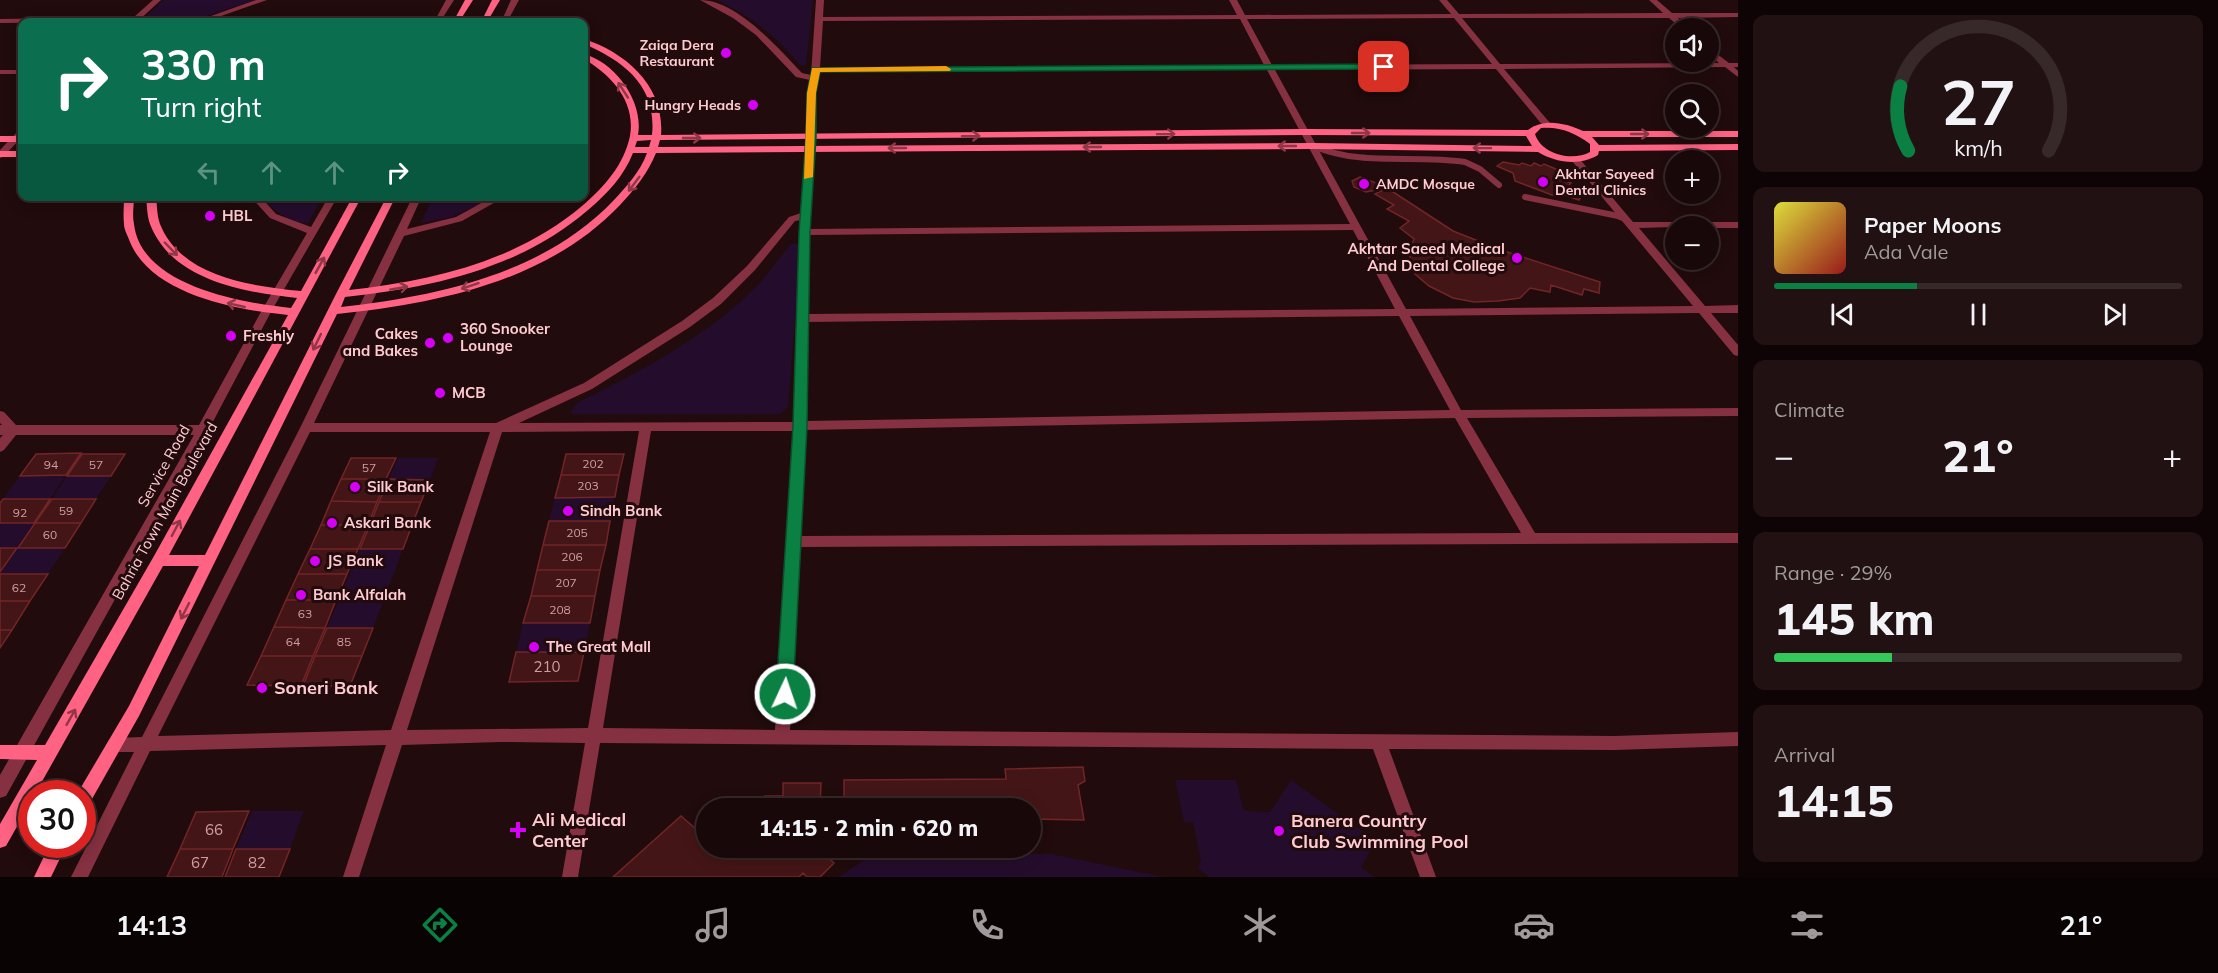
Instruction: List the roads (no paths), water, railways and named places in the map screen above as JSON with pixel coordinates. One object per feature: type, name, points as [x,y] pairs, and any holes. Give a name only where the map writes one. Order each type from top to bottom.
[{"type":"street","points":[[138,18],[157,0]]},
{"type":"street","points":[[210,18],[263,0]]},
{"type":"street","points":[[439,18],[450,0]]},
{"type":"street","points":[[458,18],[469,0]]},
{"type":"street","points":[[486,18],[496,0]]},
{"type":"street","points":[[506,18],[515,0]]},
{"type":"street","points":[[704,0],[730,13],[759,33],[799,75],[1270,68],[1738,65]]},
{"type":"street","points":[[782,737],[800,426],[805,232],[820,0]]},
{"type":"street","points":[[1233,0],[1458,414],[1531,539]]},
{"type":"street","points":[[1443,0],[1547,125]]},
{"type":"street","points":[[1653,0],[1673,18]]},
{"type":"street","points":[[820,19],[1738,15]]},
{"type":"street","points":[[0,21],[18,21]]},
{"type":"street","points":[[333,311],[410,302],[478,284],[520,267],[557,248],[589,227],[615,205],[639,177],[653,150],[657,119],[654,102],[640,79],[619,59],[588,43]]},
{"type":"street","points":[[341,294],[416,285],[459,274],[535,242],[567,223],[592,202],[612,181],[630,150],[634,138],[635,120],[627,94],[610,73],[588,59]]},
{"type":"street","points":[[1719,59],[1738,75]]},
{"type":"street","points":[[0,72],[18,72]]},
{"type":"street","points":[[630,150],[811,143],[1305,132],[1530,133],[1533,129],[1547,125],[1582,134],[1594,143],[1596,148]]},
{"type":"street","points":[[1530,133],[1534,144],[1558,156],[1575,159],[1591,156],[1596,148]]},
{"type":"street","points":[[1582,134],[1738,134]]},
{"type":"street","points":[[0,139],[18,136]]},
{"type":"street","points":[[0,154],[18,138]]},
{"type":"street","points":[[634,138],[811,143],[1541,149]]},
{"type":"street","points":[[1596,148],[1738,147]]},
{"type":"street","points":[[0,154],[18,154]]},
{"type":"street","points":[[1575,159],[1738,352]]},
{"type":"street","points":[[128,201],[127,212],[131,234],[143,256],[163,275],[208,297],[267,310],[294,312]]},
{"type":"street","points":[[152,201],[152,216],[160,236],[184,262],[224,281],[277,293],[303,295]]},
{"type":"street","points":[[259,201],[273,216],[314,232]]},
{"type":"street","name":"Service Road","points":[[0,790],[203,430],[267,310],[331,201]]},
{"type":"street","name":"Bahria Town Main Boulevard","points":[[0,840],[159,560],[355,201]]},
{"type":"street","points":[[94,780],[134,711],[389,201]]},
{"type":"street","points":[[80,877],[306,428],[416,201]]},
{"type":"street","points":[[400,234],[459,219],[493,201]]},
{"type":"street","points":[[351,877],[498,427],[588,386],[686,324],[717,301],[751,268],[792,219],[806,215]]},
{"type":"street","points":[[1627,221],[1738,225]]},
{"type":"street","points":[[805,232],[1357,227]]},
{"type":"street","points":[[801,318],[1738,309]]},
{"type":"street","points":[[306,428],[800,426],[1458,414],[1738,412]]},
{"type":"street","points":[[0,415],[13,430]]},
{"type":"street","points":[[570,877],[646,426]]},
{"type":"street","points":[[0,430],[203,430]]},
{"type":"street","points":[[0,447],[13,430]]},
{"type":"street","points":[[794,542],[1738,538]]},
{"type":"street","points":[[159,560],[210,561]]},
{"type":"street","points":[[114,745],[595,736],[1614,743],[1738,739]]},
{"type":"street","points":[[1378,741],[1428,877]]},
{"type":"street","points":[[0,752],[50,753]]},
{"type":"street","points":[[42,877],[52,858]]},
{"type":"lane","points":[[1313,146],[1332,156],[1352,160],[1425,160],[1471,164],[1489,175],[1499,185]]},
{"type":"lane","points":[[1525,197],[1627,221]]},
{"type":"place","name":"Zaiqa Dera Restaurant","points":[[726,53]]},
{"type":"place","name":"Hungry Heads","points":[[753,105]]},
{"type":"place","name":"Akhtar Sayeed Dental Clinics","points":[[1543,182]]},
{"type":"place","name":"AMDC Mosque","points":[[1364,184]]},
{"type":"place","name":"HBL","points":[[210,216]]},
{"type":"place","name":"Akhtar Saeed Medical And Dental College","points":[[1517,258]]},
{"type":"place","name":"Freshly","points":[[231,336]]},
{"type":"place","name":"360 Snooker Lounge","points":[[448,338]]},
{"type":"place","name":"Cakes and Bakes","points":[[430,343]]},
{"type":"place","name":"MCB","points":[[440,393]]},
{"type":"place","name":"Silk Bank","points":[[355,487]]},
{"type":"place","name":"Sindh Bank","points":[[568,511]]},
{"type":"place","name":"Askari Bank","points":[[332,523]]},
{"type":"place","name":"JS Bank","points":[[315,561]]},
{"type":"place","name":"Bank Alfalah","points":[[301,595]]},
{"type":"place","name":"The Great Mall","points":[[534,647]]},
{"type":"place","name":"Soneri Bank","points":[[262,688]]},
{"type":"place","name":"Ali Medical Center","points":[[518,830]]},
{"type":"place","name":"Banera Country Club Swimming Pool","points":[[1279,831]]}]
